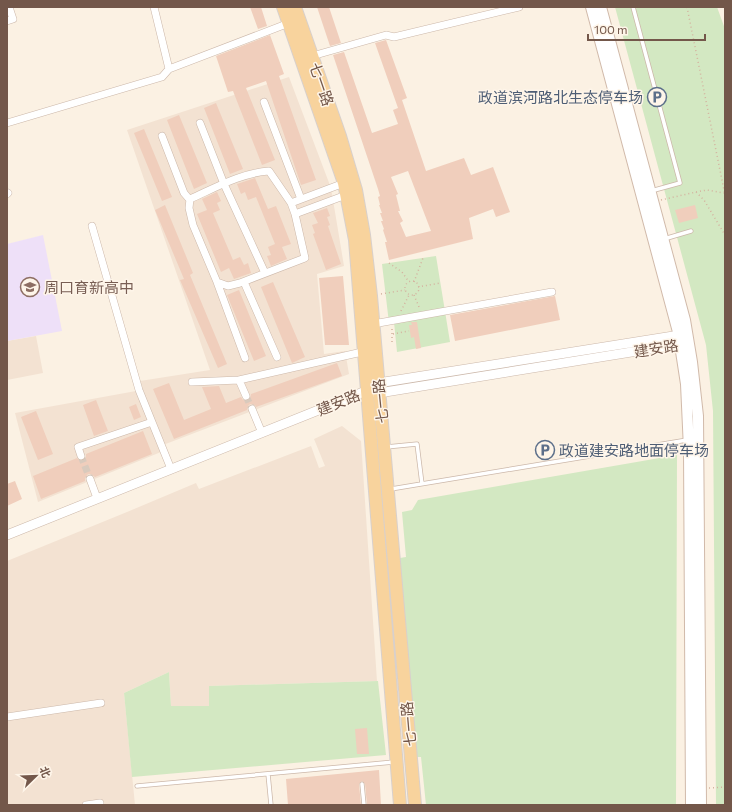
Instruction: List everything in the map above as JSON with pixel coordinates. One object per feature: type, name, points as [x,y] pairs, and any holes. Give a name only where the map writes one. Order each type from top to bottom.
[{"type":"main road","name":"七一路","points":[[284,7],[345,189],[355,240],[400,805]]},
{"type":"main road","name":"七一路","points":[[295,7],[340,136],[356,190],[364,235],[371,296],[415,805]]},
{"type":"main road","points":[[591,7],[683,339],[692,362],[698,416],[701,805]]},
{"type":"main road","points":[[601,7],[685,320],[683,339],[689,440],[691,805]]},
{"type":"street","points":[[7,21],[13,19],[9,7]]},
{"type":"street","points":[[154,7],[169,69]]},
{"type":"street","points":[[312,56],[386,35],[394,38],[519,7]]},
{"type":"street","points":[[7,123],[162,77],[169,69],[289,23]]},
{"type":"street","points":[[264,102],[302,199]]},
{"type":"street","points":[[200,123],[224,184],[265,273]]},
{"type":"street","points":[[162,136],[184,193],[190,200],[189,208],[193,225],[217,282],[245,358]]},
{"type":"street","points":[[190,200],[224,184],[258,172],[269,171],[291,203],[295,214],[305,258],[244,282],[228,286],[217,282]]},
{"type":"street","points":[[291,203],[345,189]]},
{"type":"street","points":[[295,214],[345,189]]},
{"type":"street","points":[[92,226],[139,390],[171,469]]},
{"type":"street","points":[[244,282],[277,357]]},
{"type":"street","points":[[373,324],[552,292]]},
{"type":"street","name":"建安路","points":[[7,535],[366,391],[683,339]]},
{"type":"street","points":[[192,382],[239,380],[362,352]]},
{"type":"street","points":[[239,380],[246,396]]},
{"type":"street","points":[[252,409],[262,433]]},
{"type":"street","points":[[81,456],[78,447],[152,422]]},
{"type":"street","points":[[90,479],[97,498]]},
{"type":"street","points":[[7,717],[101,703]]},
{"type":"street","points":[[86,805],[100,803]]},
{"type":"lane","points":[[633,7],[680,183],[650,191]]},
{"type":"lane","points":[[663,239],[691,231]]},
{"type":"lane","points":[[388,489],[689,440]]},
{"type":"lane","points":[[384,447],[418,444],[422,484]]},
{"type":"lane","points":[[137,786],[397,762]]},
{"type":"lane","points":[[268,774],[271,805]]},
{"type":"lane","points":[[362,784],[364,805]]},
{"type":"path","points":[[653,202],[707,190],[725,194],[687,7]]},
{"type":"path","points":[[696,192],[711,210],[725,235]]},
{"type":"path","points":[[414,282],[423,258]]},
{"type":"path","points":[[389,263],[402,272],[409,282]]},
{"type":"path","points":[[405,290],[405,286],[409,282],[414,282],[418,287]]},
{"type":"path","points":[[418,287],[440,283]]},
{"type":"path","points":[[414,295],[418,290],[418,287]]},
{"type":"path","points":[[371,296],[405,290]]},
{"type":"path","points":[[405,290],[410,295],[414,295]]},
{"type":"path","points":[[392,342],[392,321],[403,310],[410,295]]},
{"type":"path","points":[[414,295],[418,306],[426,314]]},
{"type":"path","points":[[392,334],[409,332]]},
{"type":"path","points":[[700,789],[725,787]]},
{"type":"shaded area","points":[[289,77],[331,188],[344,266],[317,274],[324,354],[345,351],[349,374],[163,445],[140,381],[210,370],[127,130]]},
{"type":"shaded area","name":"周口育新高中","points":[[43,235],[62,331],[7,341],[7,244]]},
{"type":"shaded area","points":[[36,336],[43,373],[7,380],[7,341]]},
{"type":"shaded area","points":[[136,391],[161,452],[38,502],[15,413]]},
{"type":"shaded area","points":[[342,426],[361,441],[377,681],[209,686],[209,706],[171,706],[169,672],[124,693],[135,805],[7,805],[7,561],[196,483],[199,489],[311,446],[319,468],[325,466],[314,439]]},
{"type":"green space","points":[[615,7],[717,7],[725,29],[725,805],[716,805],[713,411],[706,345]]},
{"type":"green space","points":[[436,256],[450,342],[397,352],[394,322],[389,323],[382,264]]},
{"type":"green space","points":[[677,455],[676,805],[426,805],[421,757],[415,757],[400,558],[406,557],[402,512],[412,510],[418,500]]},
{"type":"green space","points":[[169,672],[171,706],[209,706],[209,686],[378,681],[386,755],[132,777],[124,693]]},
{"type":"building","points":[[250,7],[261,7],[267,26],[258,29]]},
{"type":"building","points":[[317,7],[329,7],[341,43],[330,46]]},
{"type":"building","points":[[270,35],[284,74],[279,76],[316,180],[301,185],[266,81],[246,88],[275,160],[262,165],[233,91],[228,92],[216,56]]},
{"type":"building","points":[[386,40],[407,98],[402,100],[426,171],[464,158],[471,175],[493,167],[510,212],[496,217],[493,209],[469,218],[473,239],[389,260],[385,242],[387,242],[381,221],[383,221],[380,213],[382,213],[378,197],[380,196],[333,55],[344,52],[372,133],[398,124],[393,110],[398,108],[375,43]],"holes":[[[408,171],[431,231],[406,237],[400,223],[403,221],[398,211],[400,211],[396,195],[398,194],[391,177]]]},
{"type":"building","points":[[216,103],[243,169],[230,174],[204,108]]},
{"type":"building","points":[[179,115],[207,183],[194,189],[167,120]]},
{"type":"building","points":[[144,129],[172,197],[162,201],[134,133]]},
{"type":"building","points":[[255,178],[268,209],[276,206],[291,244],[282,247],[287,259],[271,266],[267,256],[271,255],[268,247],[275,244],[256,197],[248,200],[245,192],[241,194],[237,184]]},
{"type":"building","points":[[217,192],[221,201],[217,203],[220,210],[213,213],[233,260],[240,257],[244,265],[248,263],[251,273],[234,279],[229,268],[221,272],[197,214],[207,210],[202,199]]},
{"type":"building","points":[[165,205],[193,273],[190,275],[227,364],[218,368],[180,280],[184,279],[155,210]]},
{"type":"building","points":[[695,205],[698,218],[679,223],[675,210]]},
{"type":"building","points":[[327,208],[330,216],[327,217],[330,225],[328,226],[341,264],[326,270],[313,234],[315,233],[312,225],[318,223],[313,213]]},
{"type":"building","points":[[343,276],[349,345],[325,345],[319,278]]},
{"type":"building","points":[[273,282],[305,357],[292,363],[261,287]]},
{"type":"building","points":[[239,290],[266,356],[254,361],[227,295]]},
{"type":"building","points":[[555,296],[560,320],[455,341],[450,315]]},
{"type":"building","points":[[411,322],[417,322],[421,348],[416,349],[414,337],[411,338],[409,325],[412,325]]},
{"type":"building","points":[[337,363],[342,376],[256,407],[255,405],[250,404],[247,410],[174,439],[153,389],[169,383],[184,420],[211,409],[202,387],[219,386],[226,403],[241,397],[243,400],[248,401],[251,394]]},
{"type":"building","points":[[96,400],[108,431],[94,436],[83,405]]},
{"type":"building","points":[[136,404],[141,417],[134,420],[129,407]]},
{"type":"building","points":[[36,411],[53,454],[38,460],[21,417]]},
{"type":"building","points":[[143,431],[152,454],[95,477],[88,474],[85,481],[41,499],[33,476],[77,458],[80,461],[83,461],[86,454]]},
{"type":"building","points":[[15,481],[22,499],[7,506],[7,484]]},
{"type":"building","points":[[367,728],[369,754],[357,754],[355,729]]},
{"type":"building","points":[[379,770],[381,805],[367,805],[365,784],[362,781],[359,784],[361,805],[288,805],[286,779]]},
{"type":"tunnel","points":[[246,396],[252,409]]},
{"type":"tunnel","points":[[81,456],[90,479]]},
{"type":"place","name":"政道滨河路北生态停车场","points":[[657,97]]},
{"type":"place","name":"周口育新高中","points":[[30,287]]},
{"type":"place","name":"政道建安路地面停车场","points":[[545,450]]}]
